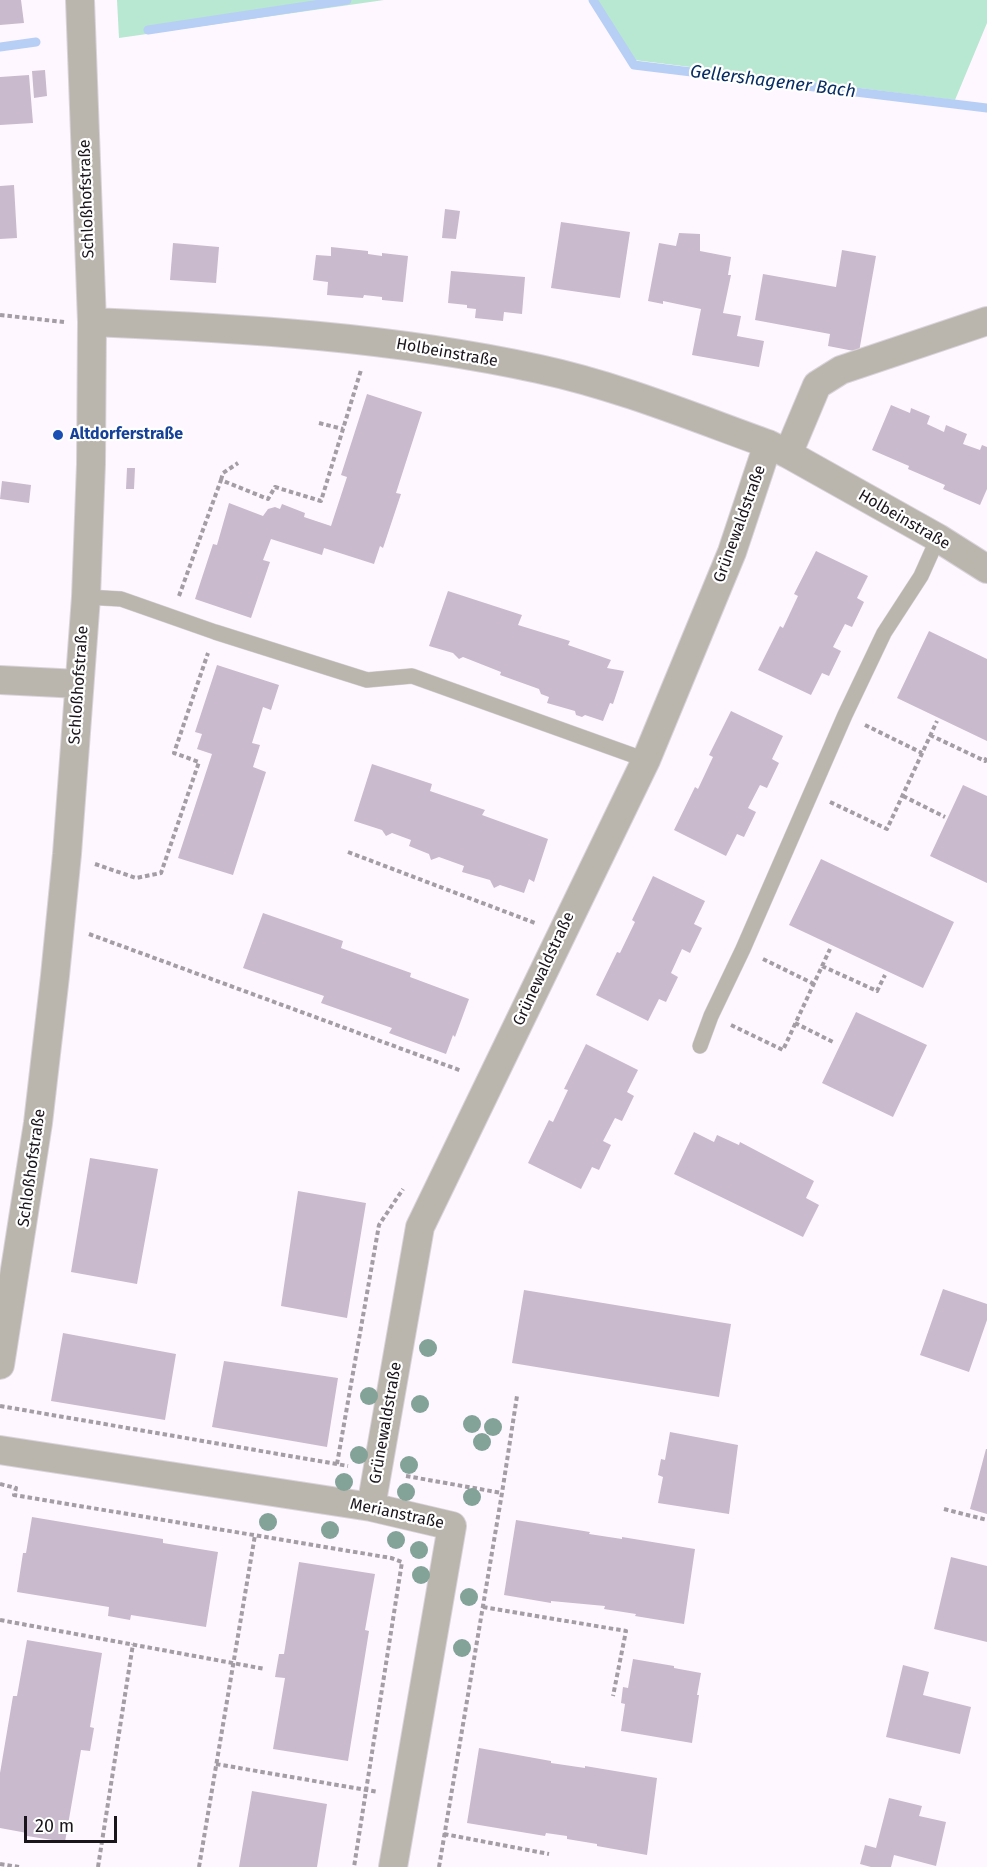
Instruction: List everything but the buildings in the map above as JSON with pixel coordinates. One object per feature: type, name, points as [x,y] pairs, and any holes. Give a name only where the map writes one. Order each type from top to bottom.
[{"type":"street","name":"Schloßhofstraße","points":[[0,1365],[38,1124],[61,924],[86,597],[91,464],[92,322],[80,0]]},
{"type":"street","points":[[778,449],[817,385],[841,370],[987,321]]},
{"type":"street","name":"Holbeinstraße","points":[[92,322],[214,327],[370,340],[541,369],[612,389],[778,449],[938,538],[987,569]]},
{"type":"street","name":"Grünewaldstraße","points":[[371,1507],[420,1227],[646,760],[732,552],[778,449]]},
{"type":"street","points":[[0,680],[79,684]]},
{"type":"street","name":"Merianstraße","points":[[0,1450],[371,1507],[452,1526],[393,1867]]},
{"type":"lane","points":[[700,1046],[711,1016],[743,949],[845,716],[884,633],[921,576],[938,538]]},
{"type":"lane","points":[[86,597],[121,599],[367,681],[412,676],[646,760]]},
{"type":"path","points":[[0,315],[49,322],[92,322]]},
{"type":"path","points":[[221,480],[268,499],[275,487],[321,501],[370,340]]},
{"type":"path","points":[[319,423],[343,429]]},
{"type":"path","points":[[171,616],[223,473],[238,463]]},
{"type":"path","points":[[67,854],[136,878],[161,873],[199,762],[174,753],[215,632]]},
{"type":"path","points":[[845,716],[922,753]]},
{"type":"path","points":[[811,793],[887,829],[937,721]]},
{"type":"path","points":[[930,735],[985,761],[987,757]]},
{"type":"path","points":[[903,795],[945,817]]},
{"type":"path","points":[[348,852],[561,933]]},
{"type":"path","points":[[61,924],[491,1082]]},
{"type":"path","points":[[743,949],[814,984]]},
{"type":"path","points":[[711,1016],[783,1050],[830,950]]},
{"type":"path","points":[[822,966],[877,991],[885,975]]},
{"type":"path","points":[[795,1023],[835,1043]]},
{"type":"path","points":[[439,1867],[517,1396]]},
{"type":"path","points":[[0,1406],[502,1493]]},
{"type":"path","points":[[0,1484],[16,1488],[14,1495],[391,1558],[402,1562],[354,1867]]},
{"type":"path","points":[[944,1509],[987,1520]]},
{"type":"path","points":[[199,1867],[255,1535]]},
{"type":"path","points":[[483,1607],[626,1631],[613,1696]]},
{"type":"path","points":[[0,1620],[265,1669]]},
{"type":"path","points":[[98,1867],[133,1644]]},
{"type":"path","points":[[216,1764],[405,1797]]},
{"type":"path","points":[[444,1834],[549,1854]]},
{"type":"path","points":[[0,1864],[19,1867]]},
{"type":"green space","points":[[117,0],[384,0],[119,38]]},
{"type":"green space","points":[[589,0],[987,0],[987,23],[955,100],[626,59]]},
{"type":"waterway","name":"Gellershagener Bach","points":[[148,30],[347,0]]},
{"type":"waterway","name":"Gellershagener Bach","points":[[593,0],[634,65],[987,108]]},
{"type":"waterway","name":"Gellershagener Bach","points":[[0,47],[36,42]]},
{"type":"place","name":"Altdorferstraße","points":[[58,435]]}]
